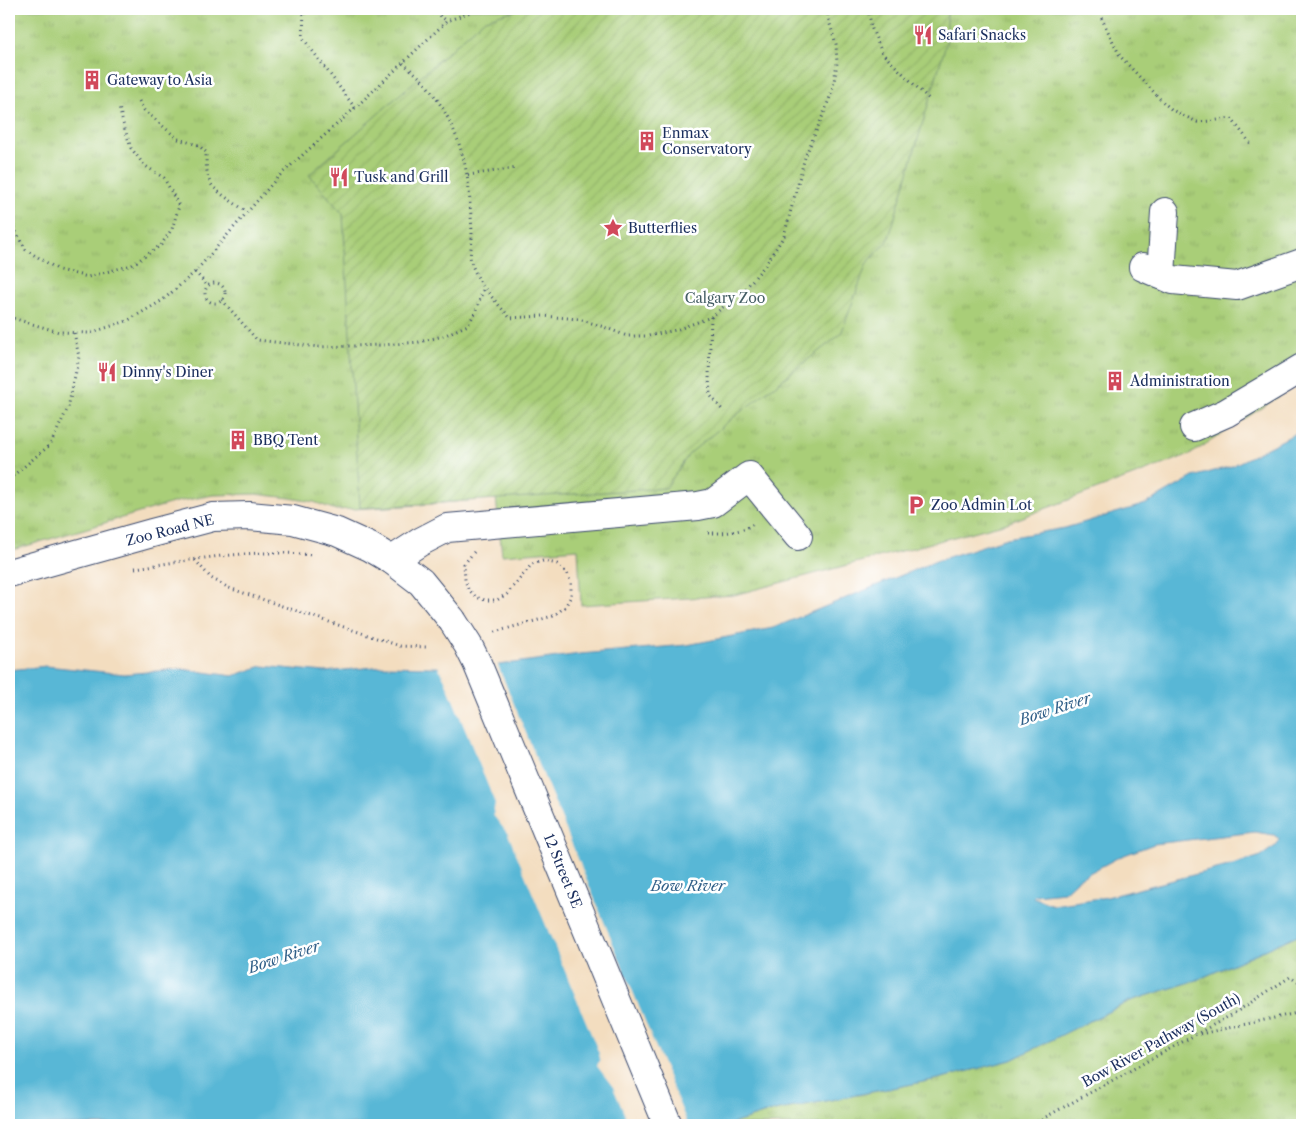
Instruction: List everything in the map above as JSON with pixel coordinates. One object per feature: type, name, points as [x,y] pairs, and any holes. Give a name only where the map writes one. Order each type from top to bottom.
[{"type":"street","points":[[1165,212],[1152,271],[1173,280],[1237,286],[1302,262]]},
{"type":"street","points":[[1194,428],[1226,413],[1302,368]]},
{"type":"street","points":[[392,560],[447,528],[713,504],[749,476],[798,536]]},
{"type":"street","name":"Zoo Road NE","points":[[9,574],[213,517],[249,516],[293,520],[337,532],[370,547],[392,560],[421,582],[452,620]]},
{"type":"street","name":"12 Street SE","points":[[452,620],[477,663],[668,1125]]},
{"type":"path","points":[[304,9],[303,38],[355,108]]},
{"type":"path","points":[[353,9],[361,12],[371,9]]},
{"type":"path","points":[[432,9],[447,21]]},
{"type":"path","points":[[9,317],[59,332],[90,334],[127,321],[163,300],[195,272],[278,177],[355,108],[447,21],[478,9]]},
{"type":"path","points":[[403,63],[422,80],[446,113],[461,148],[468,175],[472,238],[471,260],[484,287],[510,318],[543,316],[578,319],[627,336],[648,336],[676,330],[710,317],[746,288],[766,264],[784,236],[805,157],[833,88],[837,63],[836,44],[827,9]]},
{"type":"path","points":[[868,9],[872,30],[882,53],[929,99]]},
{"type":"path","points":[[1096,9],[1120,56],[1162,102],[1172,110],[1197,122],[1231,118],[1251,144]]},
{"type":"path","points":[[139,101],[144,110],[178,140],[198,145],[206,152],[207,171],[211,184],[247,212]]},
{"type":"path","points":[[9,214],[13,226],[26,250],[59,270],[88,277],[132,265],[161,245],[172,229],[178,206],[164,178],[144,165],[131,148],[119,107]]},
{"type":"path","points":[[468,175],[517,168]]},
{"type":"path","points":[[195,272],[208,286]]},
{"type":"path","points":[[217,284],[222,288],[224,294],[222,300],[216,303],[210,302],[206,298],[205,291],[208,286],[217,284]]},
{"type":"path","points":[[222,300],[257,340],[318,347],[364,346],[419,342],[443,336],[468,325],[475,314],[484,287]]},
{"type":"path","points":[[710,317],[710,395],[724,412]]},
{"type":"path","points":[[9,479],[50,445],[68,408],[79,357],[74,332]]},
{"type":"path","points":[[481,548],[473,553],[464,564],[465,580],[468,589],[476,597],[485,600],[497,600],[507,594],[532,564],[543,561],[557,564],[567,573],[571,583],[571,596],[568,602],[565,607],[553,616],[490,633]]},
{"type":"path","points":[[130,568],[236,554],[281,552],[310,554],[319,557]]},
{"type":"path","points":[[194,560],[211,578],[229,588],[400,646],[426,647]]},
{"type":"path","name":"Bow River Pathway (South)","points":[[1028,1125],[1033,1124],[1233,1014],[1290,977],[1302,985]]},
{"type":"path","points":[[1195,1035],[1302,1012]]},
{"type":"green space","name":"Calgary Zoo","points":[[9,9],[1302,9],[1302,381],[1191,454],[1007,523],[734,595],[581,605],[578,549],[502,555],[496,498],[336,510],[314,502],[290,498],[256,494],[213,495],[176,502],[9,551]]},
{"type":"green space","points":[[519,9],[947,9],[947,40],[888,241],[867,263],[841,334],[689,454],[666,488],[360,508],[343,214],[309,175],[485,19]]},
{"type":"green space","points":[[1302,933],[1302,1125],[729,1125],[769,1112],[938,1079],[1011,1060],[1130,1001],[1197,980]]},
{"type":"water","name":"Bow River","points":[[1302,430],[1302,933],[1197,980],[1130,1001],[1011,1060],[938,1079],[769,1112],[729,1125],[9,1125],[9,670],[46,666],[124,674],[181,669],[233,676],[262,666],[325,672],[384,666],[477,668],[580,654],[687,645],[773,628],[936,561],[1007,538],[1065,528],[1146,504],[1193,477],[1232,466]],"holes":[[[1255,832],[1274,835],[1279,839],[1277,845],[1261,856],[1236,864],[1107,897],[1053,905],[1033,897],[1035,895],[1064,892],[1078,879],[1119,857],[1154,844]]]},
{"type":"pier","points":[[497,663],[688,1125],[629,1125],[613,1087],[597,1066],[600,1059],[599,1053],[508,834],[493,815],[495,803],[437,664],[477,665]]},
{"type":"place","name":"Safari Snacks","points":[[923,35]]},
{"type":"place","name":"Gateway to Asia","points":[[92,80]]},
{"type":"place","name":"Enmax Conservatory","points":[[647,141]]},
{"type":"place","name":"Tusk and Grill","points":[[339,177]]},
{"type":"place","name":"Butterflies","points":[[613,228]]},
{"type":"place","name":"Dinny's Diner","points":[[107,372]]},
{"type":"place","name":"Administration","points":[[1115,381]]},
{"type":"place","name":"BBQ Tent","points":[[238,440]]},
{"type":"place","name":"Zoo Admin Lot","points":[[916,505]]}]
